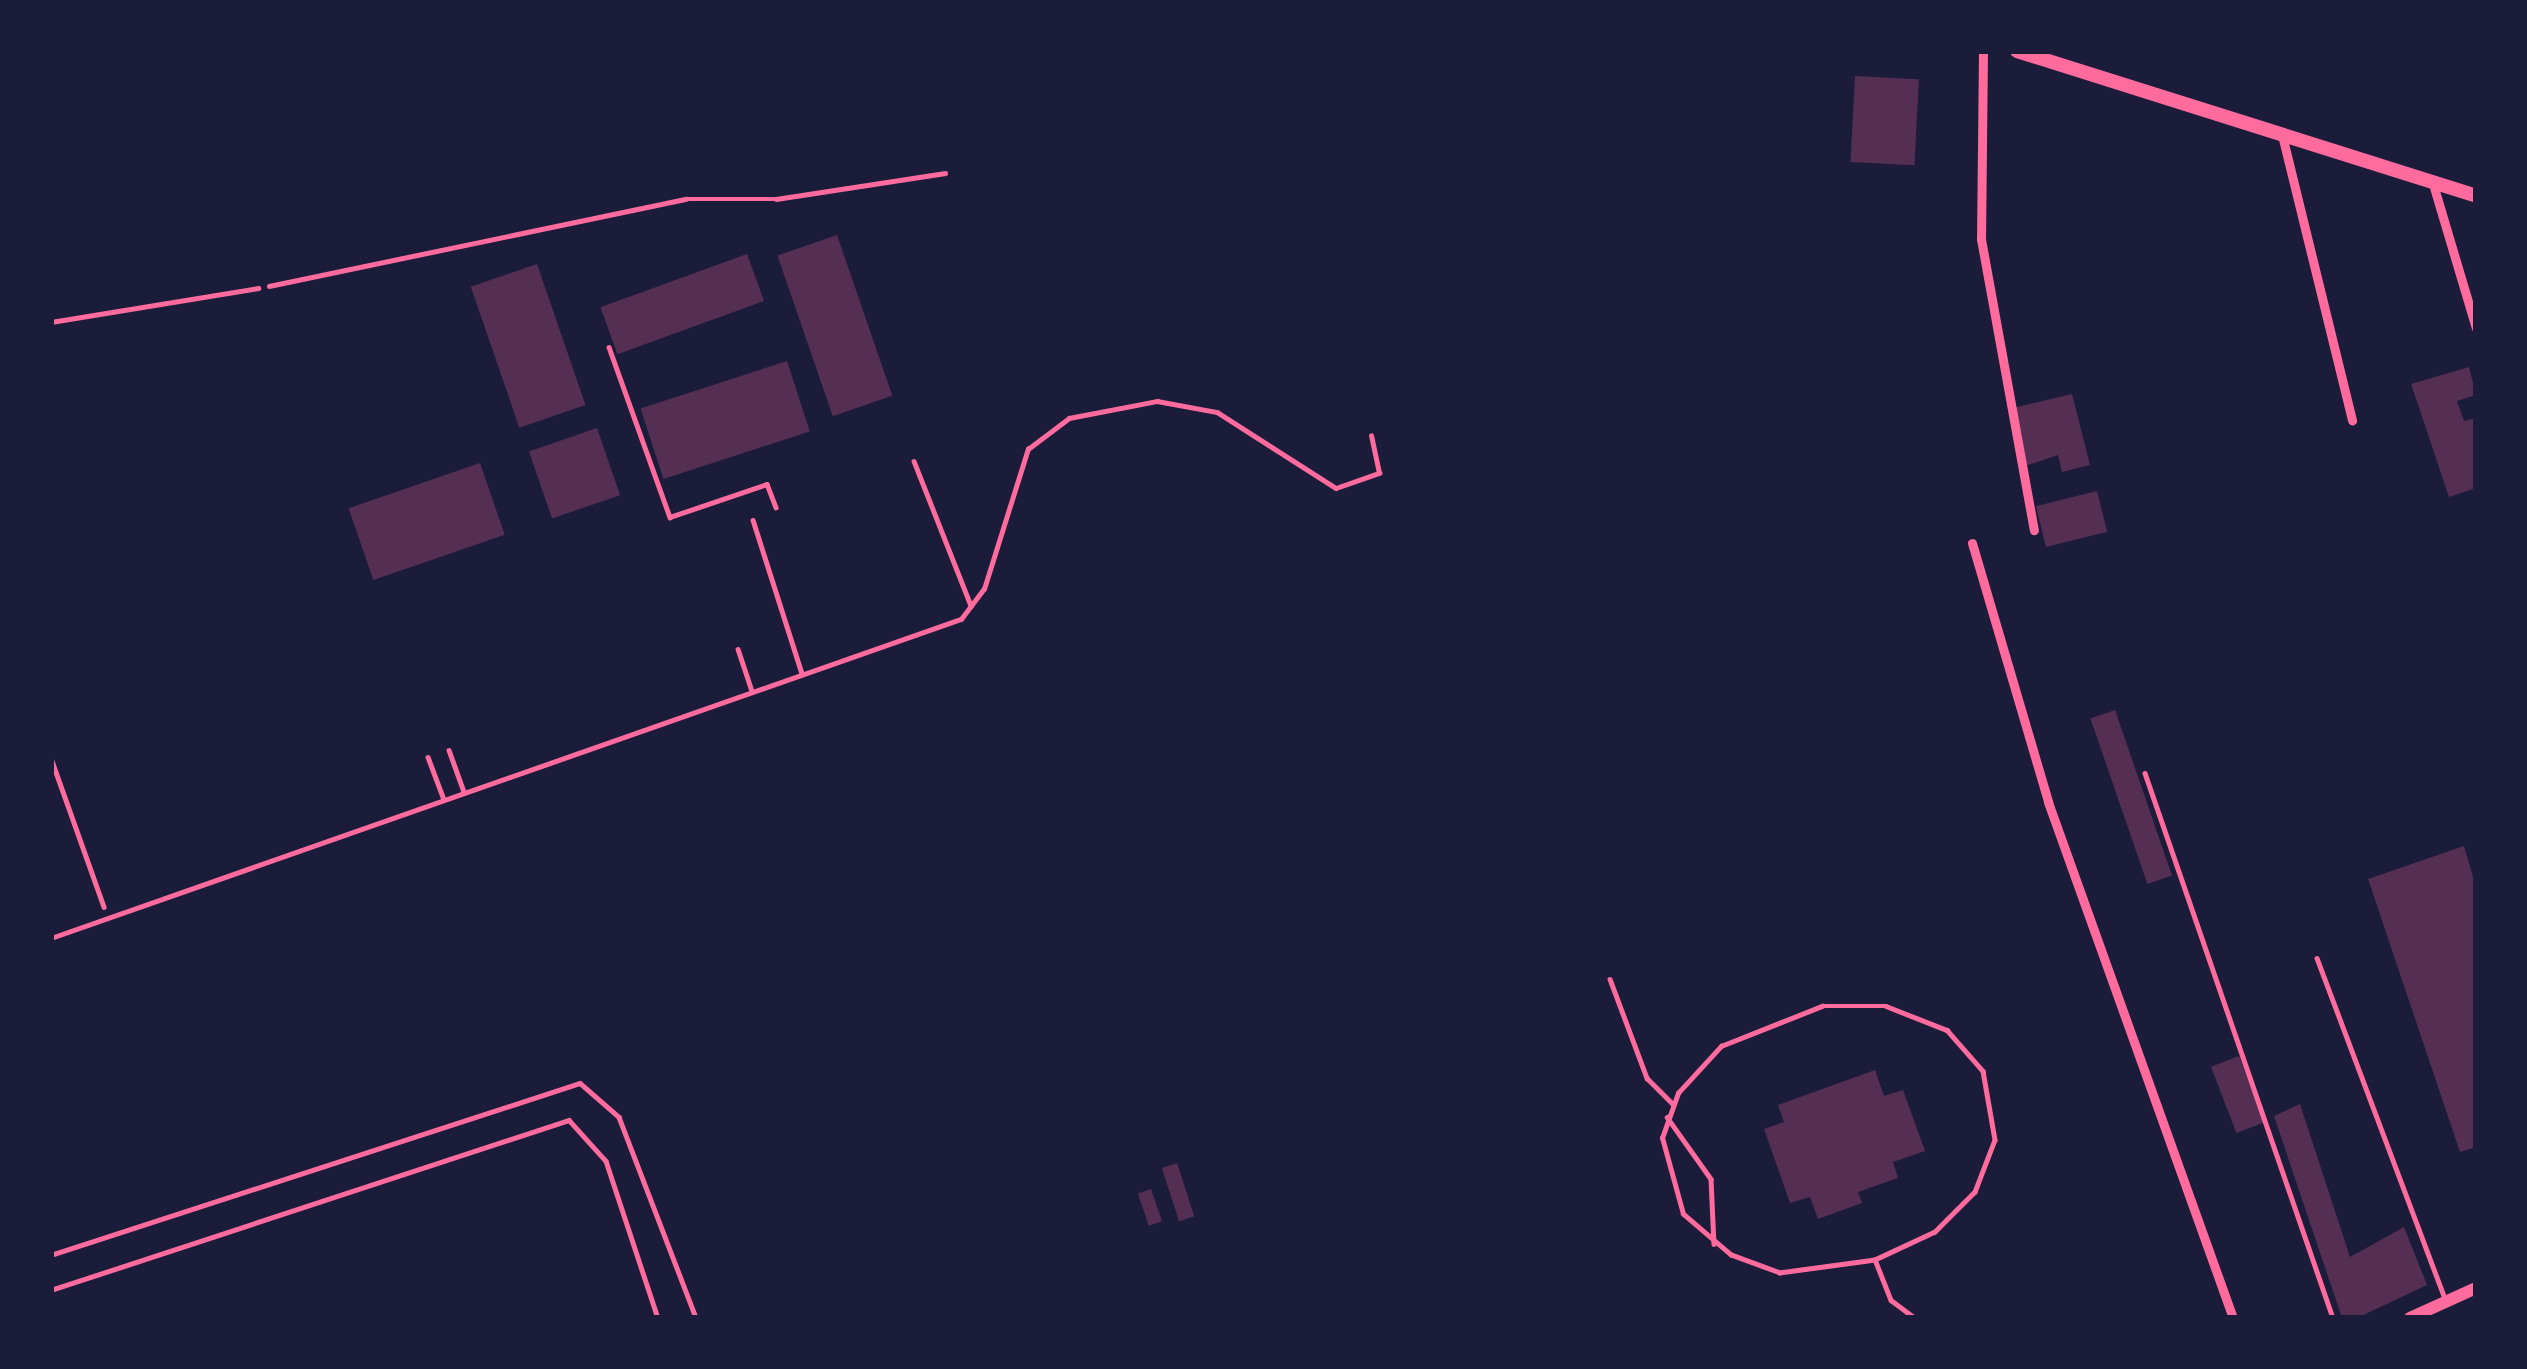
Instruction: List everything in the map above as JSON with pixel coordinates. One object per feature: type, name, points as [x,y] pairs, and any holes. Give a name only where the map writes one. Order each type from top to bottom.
[{"type":"main road","points":[[2017,51],[2476,196]]},
{"type":"street","points":[[1983,51],[1981,239],[2034,530]]},
{"type":"street","points":[[2282,133],[2352,421]]},
{"type":"street","points":[[2432,184],[2476,328]]},
{"type":"street","points":[[1972,543],[2048,802],[2233,1318]]},
{"type":"street","points":[[2410,1318],[2476,1288]]},
{"type":"lane","points":[[51,322],[258,288]]},
{"type":"lane","points":[[51,938],[944,628],[971,607],[1028,449],[1069,418],[1156,401],[1217,412],[1336,488],[1379,473],[1371,436]]},
{"type":"lane","points":[[914,460],[971,607]]},
{"type":"lane","points":[[753,520],[802,674]]},
{"type":"lane","points":[[738,649],[752,691]]},
{"type":"lane","points":[[449,750],[464,792]]},
{"type":"lane","points":[[428,757],[443,799]]},
{"type":"lane","points":[[2145,773],[2333,1318]]},
{"type":"lane","points":[[2317,958],[2446,1300]]},
{"type":"lane","points":[[1610,980],[1647,1078],[1673,1104]]},
{"type":"lane","points":[[1822,1006],[1886,1006],[1947,1030],[1992,1090],[1989,1167],[1945,1224],[1875,1260],[1780,1273],[1714,1244],[1667,1188],[1667,1117],[1673,1104],[1721,1046],[1822,1006]]},
{"type":"lane","points":[[51,1255],[580,1083],[619,1117],[695,1318]]},
{"type":"lane","points":[[1667,1117],[1711,1179],[1714,1244]]},
{"type":"lane","points":[[51,1290],[569,1120],[607,1161],[658,1318]]},
{"type":"lane","points":[[1875,1260],[1891,1300],[1915,1318]]},
{"type":"path","points":[[258,288],[686,199],[776,200],[945,172]]},
{"type":"path","points":[[609,346],[670,517],[767,484],[776,507]]},
{"type":"path","points":[[51,758],[108,918]]},
{"type":"building","points":[[1855,76],[1919,79],[1914,165],[1850,162]]},
{"type":"building","points":[[837,235],[892,396],[833,416],[777,256]]},
{"type":"building","points":[[747,254],[764,301],[618,354],[600,307]]},
{"type":"building","points":[[537,264],[586,405],[519,428],[471,287]]},
{"type":"building","points":[[787,361],[810,431],[663,479],[641,409]]},
{"type":"building","points":[[2469,367],[2476,395],[2457,401],[2464,421],[2476,418],[2476,488],[2449,497],[2411,384]]},
{"type":"building","points":[[2072,394],[2090,465],[2062,472],[2058,455],[2025,466],[2013,408]]},
{"type":"building","points":[[597,428],[620,495],[552,519],[529,451]]},
{"type":"building","points":[[480,463],[505,535],[373,580],[349,508]]},
{"type":"building","points":[[2097,491],[2107,532],[2046,547],[2036,506]]},
{"type":"building","points":[[2115,710],[2172,875],[2147,884],[2090,718]]},
{"type":"building","points":[[2464,846],[2476,887],[2476,1147],[2460,1152],[2368,879]]},
{"type":"building","points":[[2239,1056],[2264,1122],[2236,1133],[2211,1067]]},
{"type":"building","points":[[1875,1070],[1884,1096],[1903,1090],[1925,1151],[1893,1162],[1898,1178],[1858,1192],[1862,1203],[1818,1219],[1810,1197],[1790,1203],[1764,1129],[1784,1122],[1778,1105]]},
{"type":"building","points":[[2300,1104],[2350,1257],[2404,1227],[2427,1285],[2357,1318],[2342,1318],[2274,1116]]},
{"type":"building","points":[[1177,1163],[1194,1216],[1179,1221],[1162,1168]]},
{"type":"building","points":[[1151,1189],[1162,1221],[1149,1226],[1138,1194]]}]
